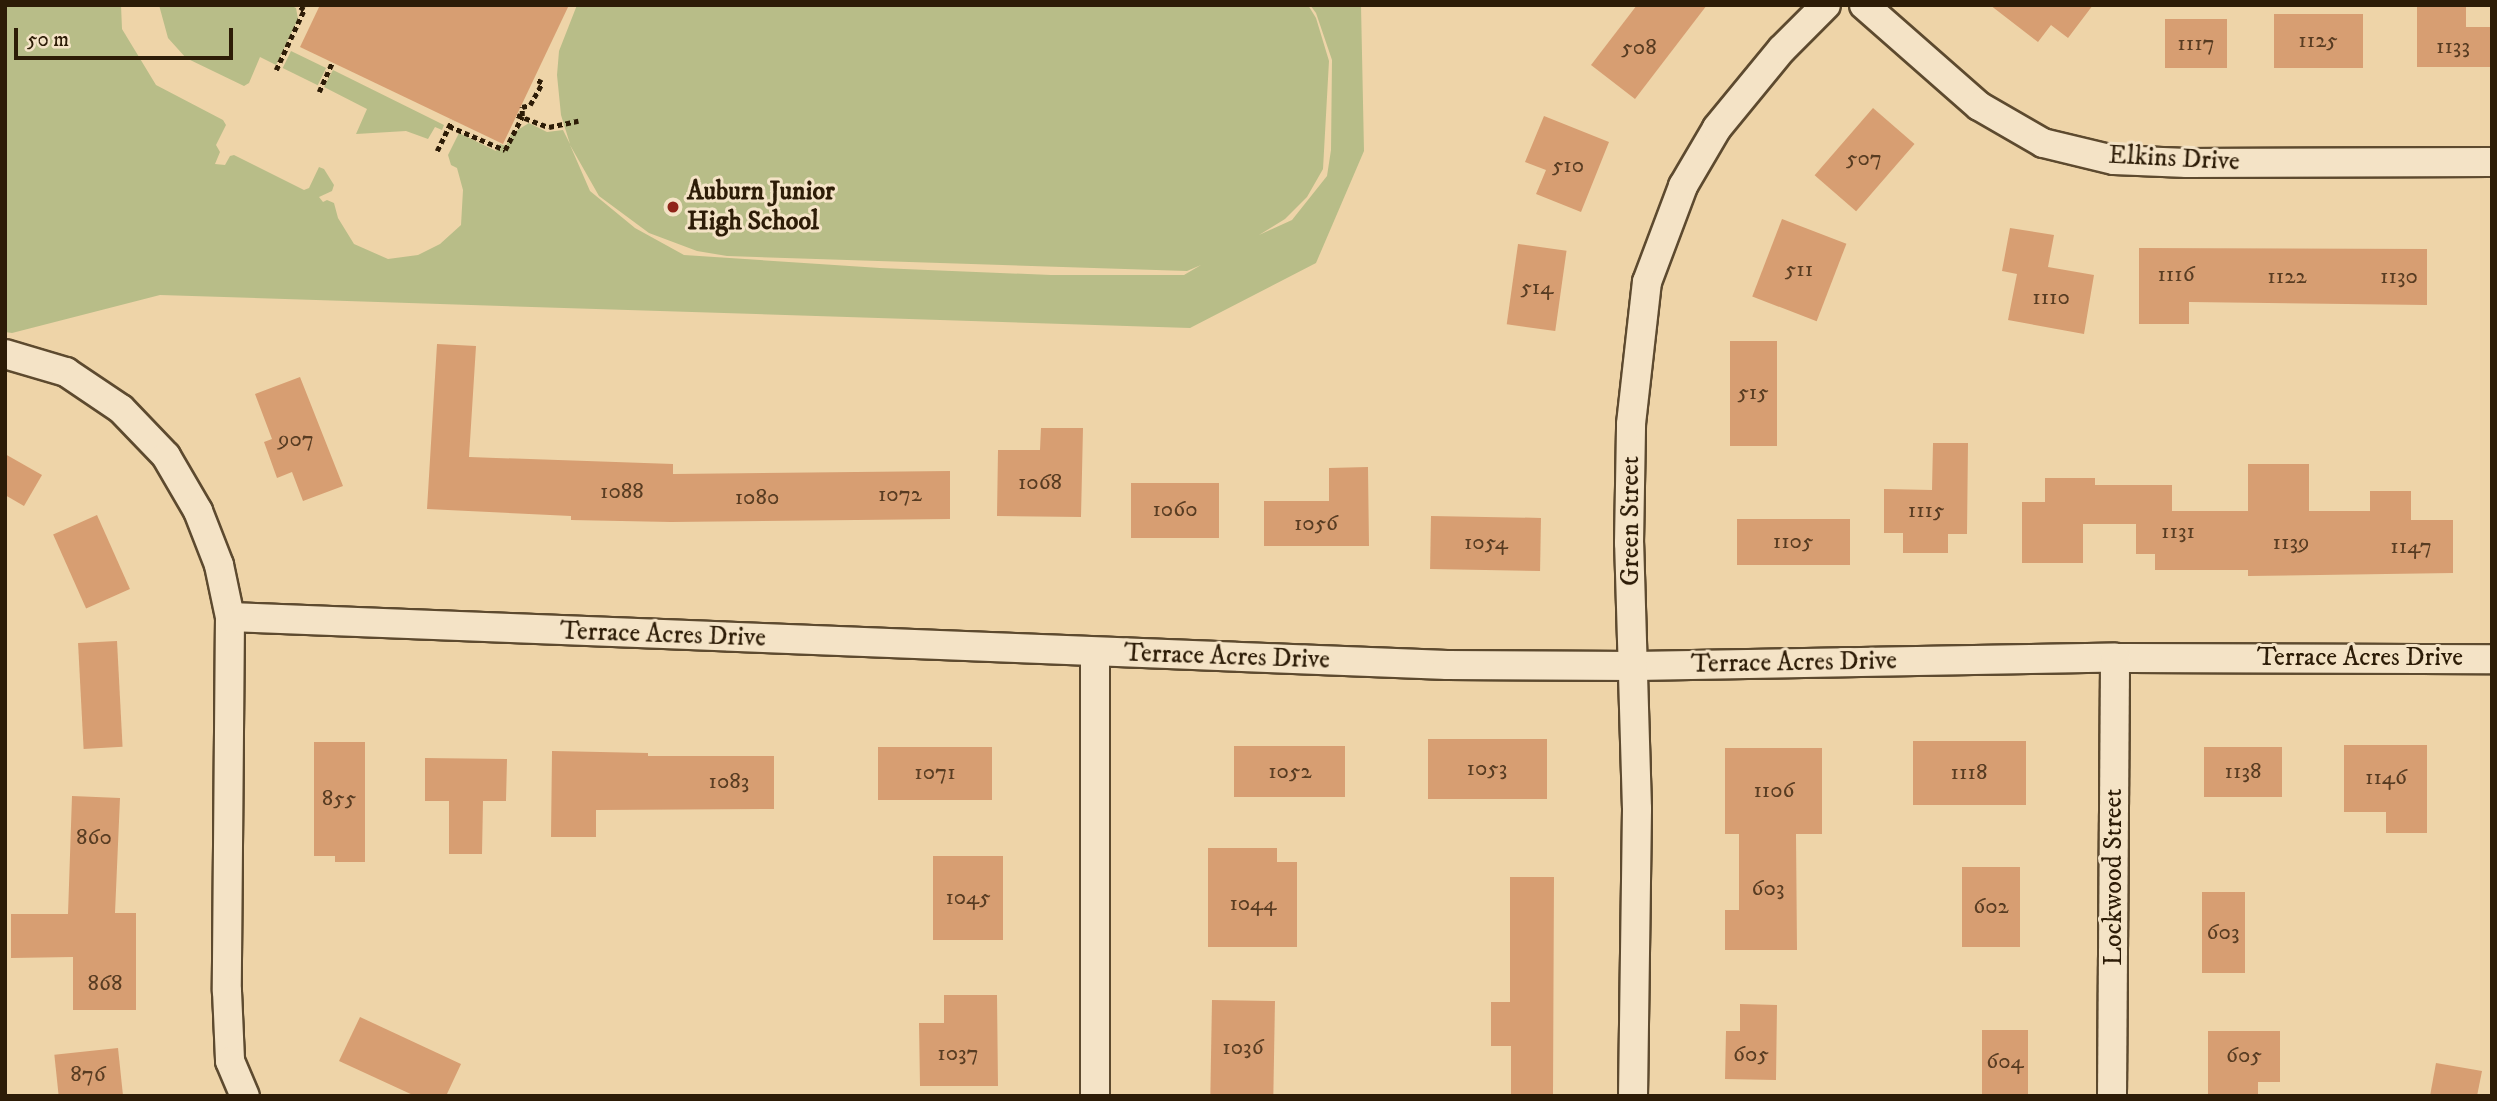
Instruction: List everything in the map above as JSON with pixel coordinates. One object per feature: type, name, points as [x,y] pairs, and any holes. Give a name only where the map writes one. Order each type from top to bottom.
[{"type":"street","name":"Green Street","points":[[1633,1096],[1637,809],[1635,666],[1629,543],[1631,424],[1647,282],[1683,186],[1717,128],[1782,49],[1826,5]]},
{"type":"street","name":"Elkins Drive","points":[[1864,5],[1979,106],[2043,143],[2114,160],[2492,162]]},
{"type":"street","points":[[5,354],[66,372],[121,409],[166,456],[198,512],[219,565],[230,617],[227,991],[230,1061],[245,1096]]},
{"type":"street","name":"Terrace Acres Drive","points":[[230,617],[1447,665],[1635,666],[2115,657],[2492,659]]},
{"type":"street","name":"Terrace Acres Drive","points":[[1095,1096],[1096,653]]},
{"type":"street","name":"Lockwood Street","points":[[2112,1096],[2115,657]]},
{"type":"path","points":[[276,71],[304,10],[297,5]]},
{"type":"path","points":[[319,92],[332,63]]},
{"type":"path","points":[[449,126],[505,150],[522,107],[530,105],[542,83],[536,80]]},
{"type":"path","points":[[519,115],[549,127],[578,121]]},
{"type":"path","points":[[437,151],[452,120]]},
{"type":"green space","name":"Auburn Junior High School","points":[[5,5],[121,5],[122,29],[156,85],[223,120],[226,125],[216,145],[220,152],[215,164],[225,165],[230,156],[234,155],[304,190],[309,188],[319,167],[324,169],[334,185],[332,191],[319,197],[323,202],[327,200],[334,203],[338,218],[354,244],[388,259],[418,255],[440,244],[461,225],[463,190],[457,168],[451,165],[448,155],[459,133],[496,151],[500,144],[506,146],[511,134],[529,123],[547,132],[563,130],[570,144],[561,115],[557,75],[559,51],[577,5],[1308,5],[1316,18],[1329,61],[1323,169],[1307,197],[1285,219],[1259,235],[1292,220],[1327,176],[1331,150],[1332,60],[1316,13],[1310,5],[1361,5],[1364,151],[1316,263],[1190,328],[160,295],[12,333],[5,332]],"holes":[[[570,145],[599,196],[649,233],[697,251],[727,256],[1187,271],[1201,265],[1184,275],[1051,275],[880,268],[684,255],[635,228],[590,191]]]},
{"type":"green space","points":[[159,5],[290,5],[296,8],[298,19],[276,65],[260,57],[249,83],[244,86],[186,58],[168,38]]},
{"type":"green space","points":[[291,51],[326,68],[318,85],[283,68]]},
{"type":"green space","points":[[333,70],[444,125],[442,130],[435,127],[428,139],[406,131],[356,134],[367,109],[324,87]]},
{"type":"building","points":[[320,5],[569,5],[503,144],[300,47]]},
{"type":"building","points":[[1637,5],[1707,5],[1635,99],[1591,65]]},
{"type":"building","points":[[1990,5],[2093,5],[2068,38],[2051,25],[2038,42]]},
{"type":"building","points":[[2417,6],[2466,6],[2466,27],[2490,27],[2490,67],[2417,67]]},
{"type":"building","points":[[2274,14],[2363,14],[2363,68],[2274,68]]},
{"type":"building","points":[[2165,19],[2227,19],[2227,68],[2165,68]]},
{"type":"building","points":[[1873,108],[1915,144],[1856,211],[1815,175]]},
{"type":"building","points":[[1544,116],[1609,142],[1581,212],[1536,194],[1546,170],[1525,162]]},
{"type":"building","points":[[1782,219],[1846,244],[1817,321],[1752,296]]},
{"type":"building","points":[[2010,228],[2054,235],[2048,267],[2094,275],[2084,334],[2008,320],[2017,274],[2002,271]]},
{"type":"building","points":[[1518,244],[1567,251],[1555,331],[1507,324]]},
{"type":"building","points":[[2139,248],[2427,249],[2427,305],[2189,302],[2189,324],[2139,324]]},
{"type":"building","points":[[1730,341],[1777,341],[1777,446],[1730,446]]},
{"type":"building","points":[[437,344],[476,346],[469,457],[673,464],[673,474],[950,471],[950,519],[671,522],[571,520],[571,516],[427,509]]},
{"type":"building","points":[[300,377],[343,486],[303,501],[292,472],[277,478],[264,442],[272,439],[255,394]]},
{"type":"building","points":[[1041,428],[1083,428],[1081,517],[997,516],[998,450],[1040,450]]},
{"type":"building","points":[[1933,443],[1968,443],[1967,534],[1948,534],[1948,553],[1903,553],[1903,533],[1884,533],[1884,489],[1932,490]]},
{"type":"building","points":[[5,454],[42,475],[24,506],[5,495]]},
{"type":"building","points":[[2248,464],[2309,464],[2309,511],[2370,511],[2370,491],[2411,491],[2411,520],[2453,520],[2453,573],[2248,576],[2248,570],[2155,570],[2155,554],[2136,554],[2136,524],[2083,524],[2083,563],[2022,563],[2022,502],[2045,502],[2045,478],[2095,478],[2095,485],[2172,485],[2172,511],[2248,511]]},
{"type":"building","points":[[1368,467],[1369,546],[1264,546],[1264,501],[1329,501],[1329,468]]},
{"type":"building","points":[[1131,483],[1219,483],[1219,538],[1131,538]]},
{"type":"building","points":[[97,515],[130,589],[86,609],[53,535]]},
{"type":"building","points":[[1431,516],[1541,518],[1540,571],[1430,569]]},
{"type":"building","points":[[1737,519],[1850,519],[1850,565],[1737,565]]},
{"type":"building","points":[[117,641],[123,747],[84,749],[78,643]]},
{"type":"building","points":[[1428,739],[1547,739],[1547,799],[1428,799]]},
{"type":"building","points":[[1913,741],[2026,741],[2026,805],[1913,805]]},
{"type":"building","points":[[314,742],[365,742],[365,862],[335,862],[335,856],[314,856]]},
{"type":"building","points":[[2344,745],[2427,745],[2427,833],[2386,833],[2386,812],[2344,812]]},
{"type":"building","points":[[1234,746],[1345,746],[1345,797],[1234,797]]},
{"type":"building","points":[[878,747],[992,747],[992,800],[878,800]]},
{"type":"building","points":[[2204,747],[2282,747],[2282,797],[2204,797]]},
{"type":"building","points":[[1725,748],[1822,748],[1822,834],[1796,834],[1797,950],[1725,950],[1725,910],[1739,910],[1739,834],[1725,834]]},
{"type":"building","points":[[552,751],[648,753],[648,756],[774,756],[774,809],[596,810],[596,837],[551,837]]},
{"type":"building","points":[[425,758],[507,759],[506,801],[483,801],[482,854],[449,854],[449,801],[425,801]]},
{"type":"building","points":[[72,796],[120,798],[115,913],[136,913],[136,1010],[73,1010],[73,957],[11,958],[11,914],[68,914]]},
{"type":"building","points":[[1208,848],[1277,848],[1277,862],[1297,862],[1297,947],[1208,947]]},
{"type":"building","points":[[933,856],[1003,856],[1003,940],[933,940]]},
{"type":"building","points":[[1962,867],[2020,867],[2020,947],[1962,947]]},
{"type":"building","points":[[1510,877],[1554,877],[1553,1095],[1511,1095],[1511,1046],[1491,1046],[1491,1002],[1510,1002]]},
{"type":"building","points":[[2202,892],[2245,892],[2245,973],[2202,973]]},
{"type":"building","points":[[944,995],[997,995],[998,1086],[920,1086],[919,1023],[944,1023]]},
{"type":"building","points":[[1212,1000],[1275,1001],[1273,1096],[1210,1096]]},
{"type":"building","points":[[1740,1004],[1777,1005],[1776,1080],[1725,1079],[1726,1031],[1740,1031]]},
{"type":"building","points":[[360,1017],[461,1064],[446,1096],[415,1096],[339,1061]]},
{"type":"building","points":[[1982,1030],[2028,1030],[2028,1095],[1982,1095]]},
{"type":"building","points":[[2208,1031],[2280,1031],[2280,1082],[2258,1082],[2258,1096],[2208,1096]]},
{"type":"building","points":[[118,1048],[123,1096],[59,1096],[54,1055]]},
{"type":"building","points":[[2436,1063],[2482,1071],[2477,1096],[2430,1096]]},
{"type":"place","name":"Auburn Junior High School","points":[[673,207]]}]
